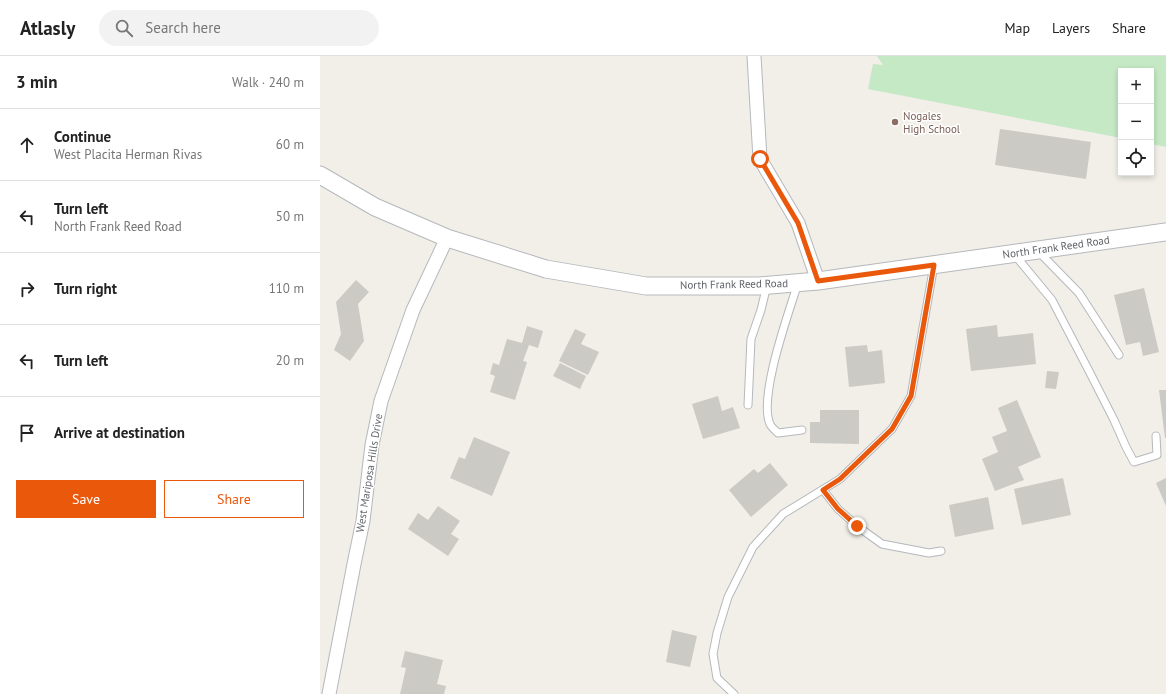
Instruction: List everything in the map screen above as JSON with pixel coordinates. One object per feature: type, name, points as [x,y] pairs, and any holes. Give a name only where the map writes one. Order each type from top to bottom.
[{"type":"street","points":[[754,56],[760,159],[798,223],[818,281]]},
{"type":"street","name":"North Frank Reed Road","points":[[320,175],[375,207],[447,238],[546,269],[646,286],[767,285],[818,281],[1166,232]]},
{"type":"street","name":"West Mariposa Hills Drive","points":[[329,694],[363,521],[372,445],[381,401],[413,310],[447,238]]},
{"type":"lane","points":[[1038,250],[1080,293],[1119,354]]},
{"type":"lane","points":[[1014,253],[1052,300],[1134,462],[1157,455],[1156,436]]},
{"type":"lane","points":[[734,694],[717,678],[713,654],[717,633],[728,597],[753,547],[783,514],[840,479],[892,429],[911,396],[934,265]]},
{"type":"lane","points":[[798,283],[779,345],[769,385],[767,410],[770,424],[778,433],[802,430]]},
{"type":"lane","points":[[748,405],[751,338],[761,310],[767,285]]},
{"type":"lane","points":[[823,490],[838,509],[857,526],[882,544],[929,553],[941,552]]},
{"type":"green space","points":[[877,56],[1166,56],[1166,147],[1154,145],[1154,68],[1118,68],[1118,137],[868,89],[873,64],[883,65]]},
{"type":"building","points":[[1000,129],[1091,142],[1086,179],[995,165]]},
{"type":"building","points":[[356,280],[369,292],[358,304],[364,341],[350,361],[334,350],[341,334],[336,302]]},
{"type":"building","points":[[1144,288],[1159,352],[1143,356],[1140,342],[1126,345],[1114,295]]},
{"type":"building","points":[[997,325],[998,337],[1033,333],[1036,364],[971,371],[966,329]]},
{"type":"building","points":[[527,326],[543,331],[538,348],[529,345],[523,361],[527,362],[515,400],[490,392],[495,376],[490,374],[493,363],[499,365],[507,339],[522,343]]},
{"type":"building","points":[[575,329],[586,334],[581,344],[599,352],[588,375],[559,361]]},
{"type":"building","points":[[867,345],[868,352],[882,350],[885,383],[849,387],[845,347]]},
{"type":"building","points":[[560,363],[586,376],[580,389],[553,376]]},
{"type":"building","points":[[1047,371],[1059,372],[1056,389],[1045,388]]},
{"type":"building","points":[[1159,390],[1166,390],[1166,438],[1165,438]]},
{"type":"building","points":[[718,396],[722,411],[733,407],[740,428],[703,439],[692,404]]},
{"type":"building","points":[[1017,400],[1041,457],[1018,467],[1024,480],[995,491],[982,459],[998,452],[992,437],[1007,431],[998,408]]},
{"type":"building","points":[[820,410],[859,410],[859,444],[810,443],[810,422],[820,422]]},
{"type":"building","points":[[474,437],[510,452],[492,496],[450,478],[459,457],[465,459]]},
{"type":"building","points":[[770,463],[788,485],[751,517],[729,490],[754,469],[758,473]]},
{"type":"building","points":[[1063,478],[1071,515],[1022,525],[1014,489]]},
{"type":"building","points":[[1166,478],[1166,506],[1156,483]]},
{"type":"building","points":[[988,497],[994,529],[955,537],[949,505]]},
{"type":"building","points":[[438,506],[460,521],[451,534],[459,539],[448,556],[408,529],[418,513],[428,520]]},
{"type":"building","points":[[672,630],[697,636],[690,667],[666,662]]},
{"type":"building","points":[[405,651],[443,660],[437,684],[446,686],[444,694],[400,694],[406,668],[401,667]]},
{"type":"place","name":"Nogales High School","points":[[895,122]]},
{"type":"route","points":[[760,159],[798,223],[818,281],[934,265],[911,396],[892,429],[840,479],[823,490],[838,509],[857,526]]}]
